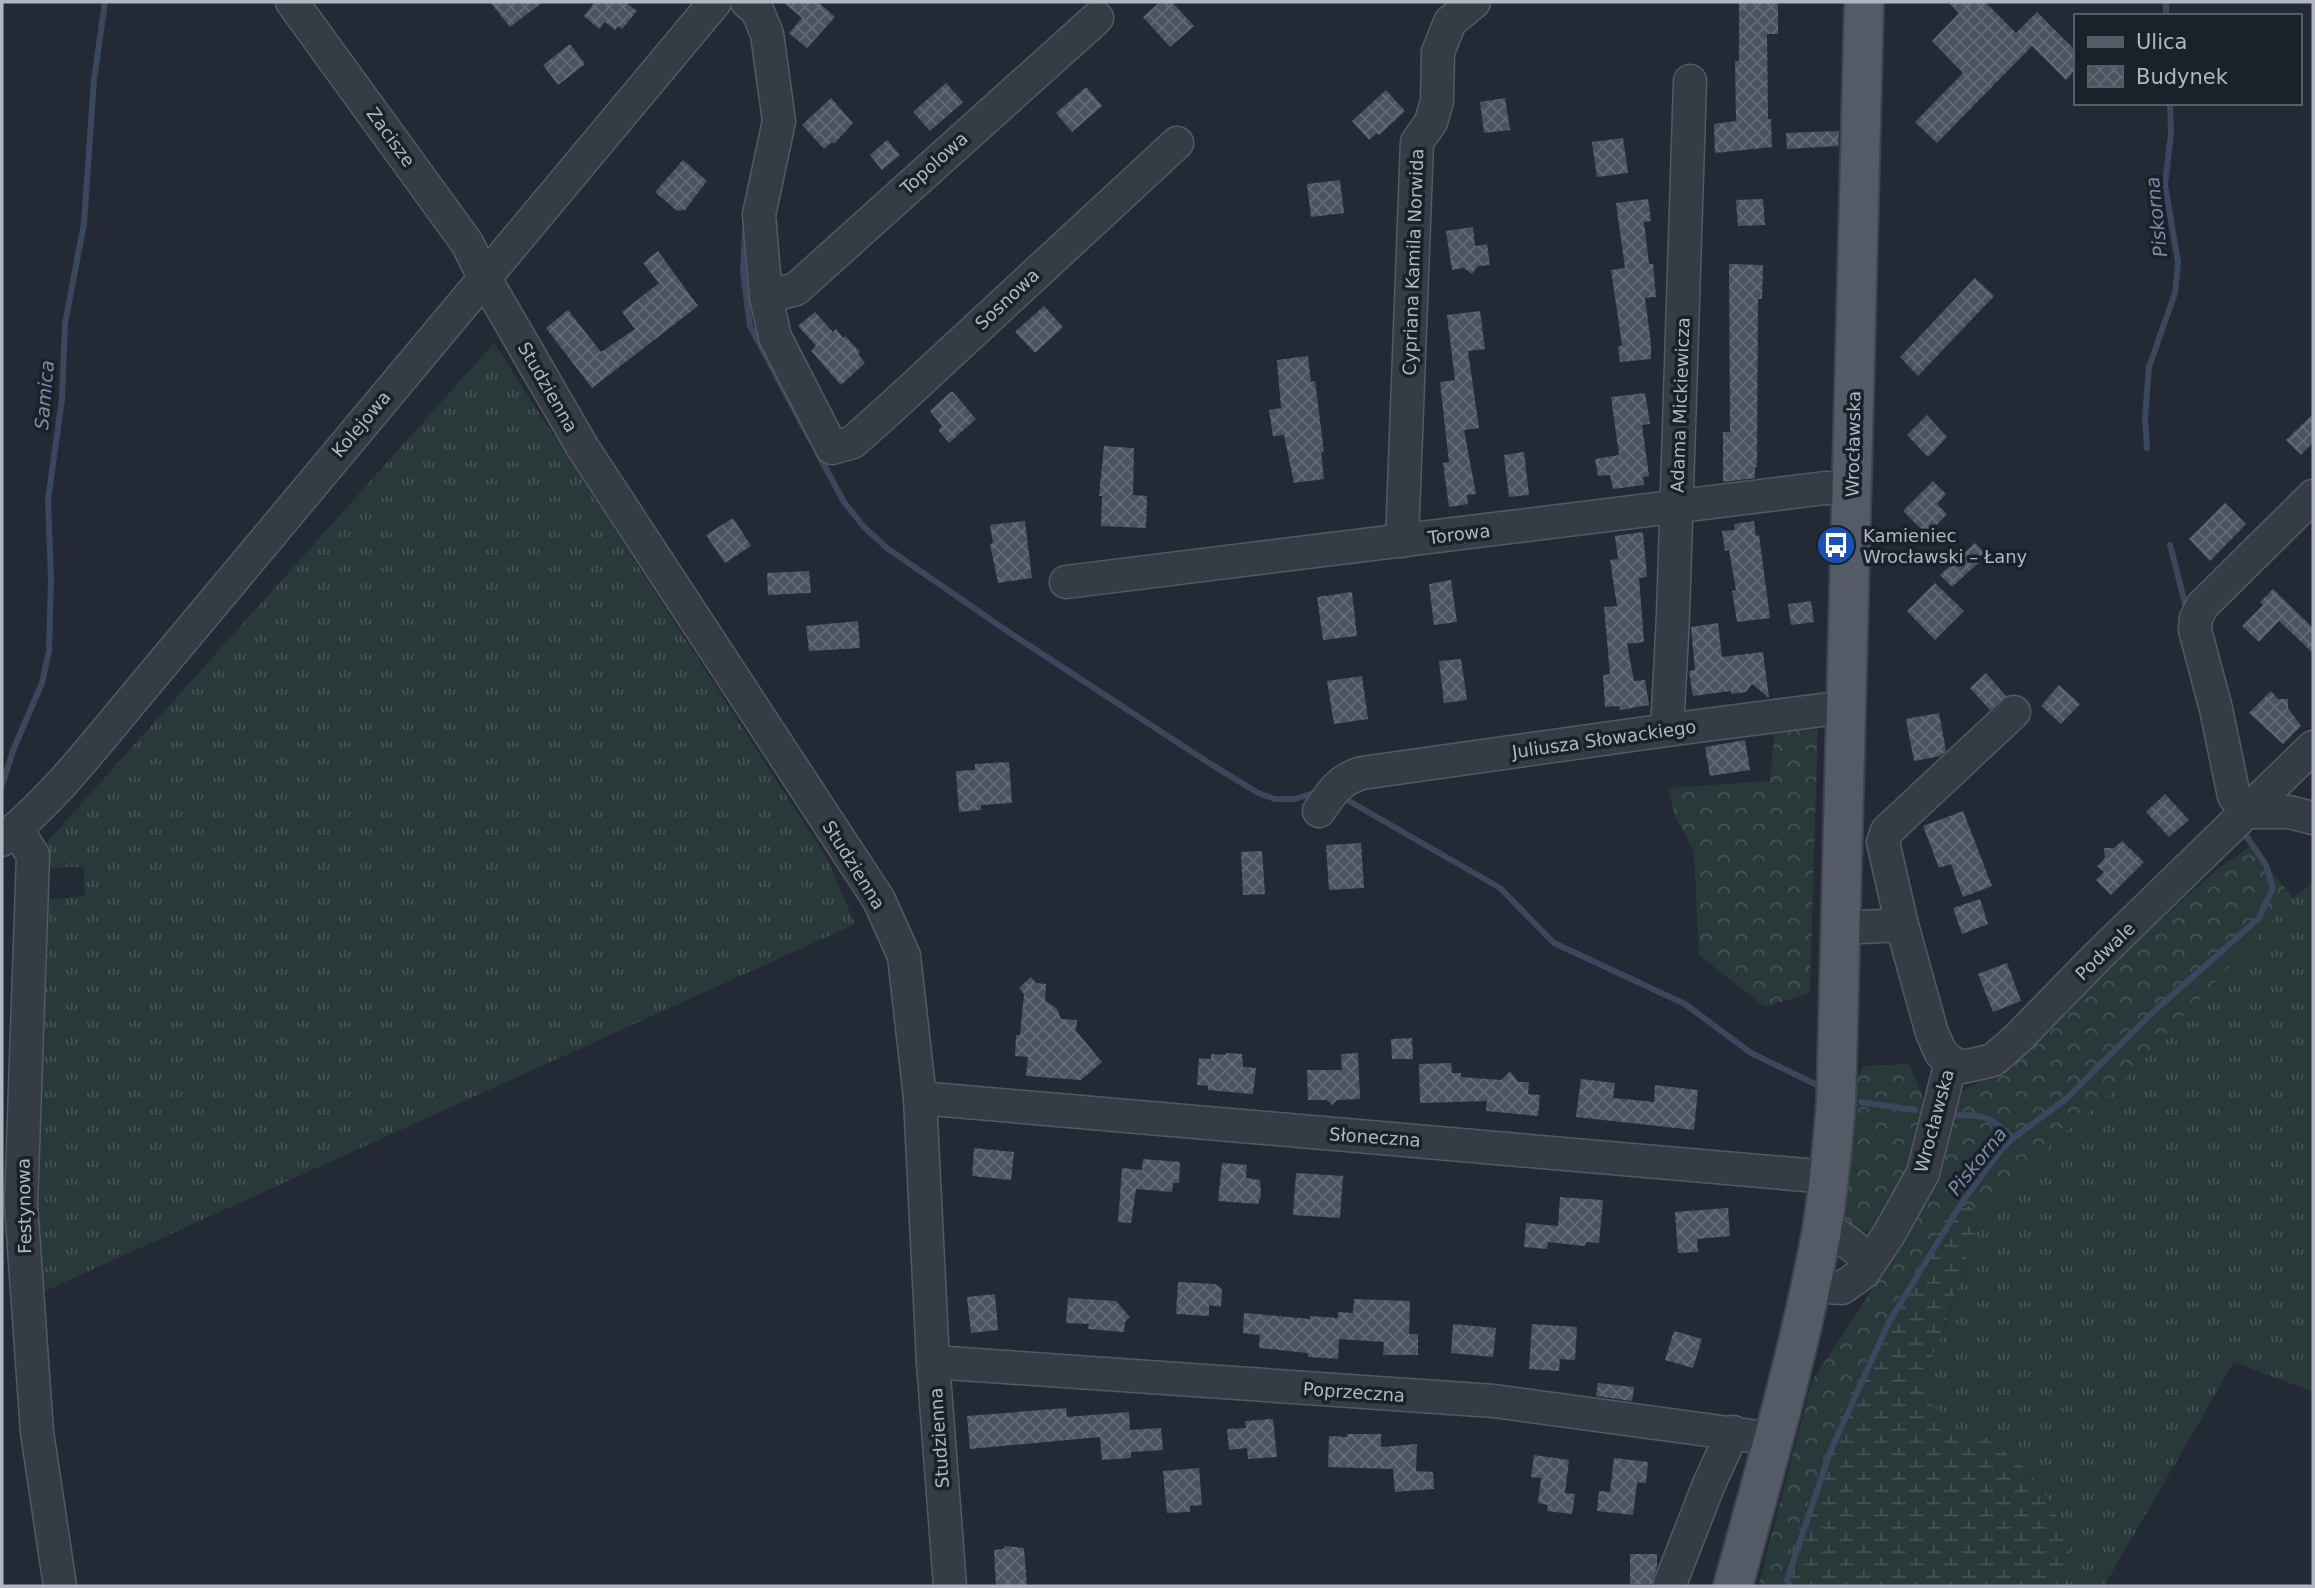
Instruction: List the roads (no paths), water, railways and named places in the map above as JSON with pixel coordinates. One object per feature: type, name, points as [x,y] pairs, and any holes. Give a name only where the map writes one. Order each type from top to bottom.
[{"type":"main road","name":"Wrocławska","points":[[1733,1586],[1773,1439],[1810,1286],[1821,1234],[1836,1103],[1864,2]]},
{"type":"street","name":"Zacisze","points":[[292,2],[440,204],[467,243],[484,277]]},
{"type":"street","name":"Kolejowa","points":[[9,834],[59,785],[139,692],[715,2]]},
{"type":"street","points":[[747,2],[757,10],[767,34],[779,121],[759,215],[766,297]]},
{"type":"street","name":"Cypriana Kamila Norwida","points":[[1402,541],[1417,142],[1431,122],[1437,101],[1437,52],[1450,22],[1474,2]]},
{"type":"street","name":"Topolowa","points":[[766,297],[796,289],[1097,18]]},
{"type":"street","name":"Adama Mickiewicza","points":[[1667,730],[1690,81]]},
{"type":"street","name":"Sosnowa","points":[[766,297],[775,337],[832,448],[853,442],[1177,143]]},
{"type":"street","name":"Studzienna","points":[[484,277],[583,448],[879,900],[904,956],[920,1098],[933,1362],[950,1586]]},
{"type":"street","name":"Torowa","points":[[1066,582],[1825,488],[1852,489]]},
{"type":"street","points":[[2313,496],[2202,606],[2196,618],[2195,630],[2216,709],[2234,796],[2249,812],[2289,811],[2313,818]]},
{"type":"street","name":"Juliusza Słowackiego","points":[[1319,811],[1336,786],[1349,776],[1667,730],[1829,709],[1846,711]]},
{"type":"street","name":"Wrocławska","points":[[1810,1286],[1842,1288],[1863,1273],[1889,1234],[1923,1172],[1951,1062],[1941,1053],[1933,1033],[1902,925],[1883,842],[1887,831],[2014,712]]},
{"type":"street","name":"Podwale","points":[[1951,1062],[1962,1067],[1993,1060],[2313,747]]},
{"type":"street","name":"Festynowa","points":[[9,834],[33,855],[21,1205],[37,1432],[60,1586]]},
{"type":"street","points":[[1841,928],[1902,925]]},
{"type":"street","name":"Słoneczna","points":[[920,1098],[1829,1177]]},
{"type":"street","points":[[1821,1234],[1839,1236],[1871,1260]]},
{"type":"street","name":"Poprzeczna","points":[[933,1362],[1494,1401],[1773,1439]]},
{"type":"street","points":[[1670,1584],[1709,1484],[1733,1432]]},
{"type":"waterway","name":"Samica","points":[[2,785],[14,748],[42,683],[49,651],[51,579],[48,500],[62,399],[65,324],[84,223],[94,80],[105,2]]},
{"type":"waterway","name":"Piskorna","points":[[2166,2],[2166,14]]},
{"type":"waterway","name":"Piskorna","points":[[2147,448],[2145,418],[2149,367],[2175,293],[2178,262],[2165,185],[2171,133],[2170,105]]},
{"type":"waterway","points":[[745,231],[743,272],[750,326],[810,439]]},
{"type":"waterway","points":[[817,452],[844,502],[864,527],[887,548],[1010,633],[1258,793],[1275,799],[1295,799],[1317,792]]},
{"type":"waterway","name":"Piskorna","points":[[2170,545],[2187,611]]},
{"type":"waterway","points":[[1342,797],[1500,888],[1554,943],[1685,1004],[1751,1053],[1817,1085]]},
{"type":"waterway","name":"Piskorna","points":[[1790,1586],[1787,1580],[1830,1452],[1889,1322],[1963,1201],[2013,1138],[2066,1099],[2151,1014],[2259,918],[2273,888],[2266,865],[2245,834]]},
{"type":"waterway","points":[[1861,1102],[1915,1110]]},
{"type":"waterway","points":[[1950,1116],[1970,1115],[1985,1118],[2013,1138]]},
{"type":"place","name":"Kamieniec Wrocławski – Łany","points":[[1836,545]]}]
